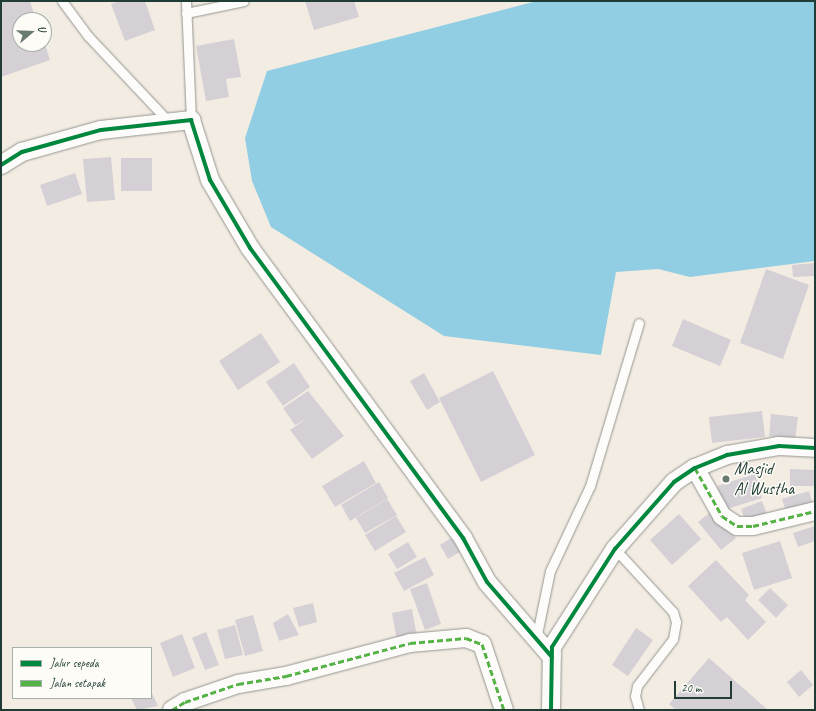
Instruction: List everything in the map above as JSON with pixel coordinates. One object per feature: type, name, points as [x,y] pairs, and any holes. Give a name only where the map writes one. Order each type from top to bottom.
[{"type":"street","points":[[1,165],[22,152],[100,130],[191,120],[210,180],[250,248],[464,538],[487,582],[552,657]]},
{"type":"street","points":[[551,710],[552,647],[615,549],[674,482],[694,468],[727,455],[771,447],[815,448]]},
{"type":"street","points":[[694,468],[722,516],[737,526],[753,526],[815,511]]},
{"type":"street","points":[[172,710],[185,702],[238,684],[286,676],[410,642],[466,638],[482,644],[504,710]]},
{"type":"lane","points":[[62,1],[88,36],[169,122]]},
{"type":"lane","points":[[186,1],[191,120]]},
{"type":"lane","points":[[186,13],[244,1]]},
{"type":"lane","points":[[536,639],[550,571],[590,486],[639,323]]},
{"type":"lane","points":[[615,549],[673,612],[676,622],[673,639],[637,686],[635,696],[639,710]]},
{"type":"water","points":[[537,1],[815,1],[815,261],[690,277],[658,269],[616,272],[601,355],[444,336],[271,227],[252,181],[245,138],[267,71]]},
{"type":"building","points":[[1,1],[30,1],[33,12],[12,12],[12,52],[48,52],[50,60],[1,77]]},
{"type":"building","points":[[120,1],[145,1],[155,30],[125,41],[111,4]]},
{"type":"building","points":[[305,1],[354,1],[359,17],[314,30]]},
{"type":"building","points":[[234,39],[241,77],[226,79],[229,97],[206,101],[196,46]]},
{"type":"building","points":[[111,157],[115,200],[87,202],[83,159]]},
{"type":"building","points":[[121,158],[152,158],[152,191],[121,191]]},
{"type":"building","points":[[75,173],[82,194],[47,206],[40,185]]},
{"type":"building","points":[[815,263],[815,276],[793,277],[792,265]]},
{"type":"building","points":[[766,269],[809,285],[783,359],[740,343]]},
{"type":"building","points":[[683,319],[731,340],[720,366],[672,346]]},
{"type":"building","points":[[261,333],[280,362],[238,390],[219,361]]},
{"type":"building","points":[[294,363],[310,387],[283,406],[266,382]]},
{"type":"building","points":[[493,371],[535,455],[481,482],[439,398]]},
{"type":"building","points":[[424,373],[440,402],[427,410],[410,381]]},
{"type":"building","points":[[308,391],[344,436],[312,459],[290,430],[307,418],[295,425],[283,408]]},
{"type":"building","points":[[762,411],[765,437],[712,443],[709,417]]},
{"type":"building","points":[[771,414],[798,417],[795,440],[769,436]]},
{"type":"building","points":[[364,461],[376,483],[335,507],[322,486]]},
{"type":"building","points":[[790,469],[815,470],[815,486],[790,486]]},
{"type":"building","points":[[755,474],[762,498],[724,510],[717,486]]},
{"type":"building","points":[[379,482],[388,498],[350,521],[341,505]]},
{"type":"building","points":[[809,491],[813,506],[787,514],[782,499]]},
{"type":"building","points":[[387,499],[397,515],[365,533],[356,518]]},
{"type":"building","points":[[762,501],[768,517],[747,525],[741,509]]},
{"type":"building","points":[[713,510],[736,538],[721,550],[698,522]]},
{"type":"building","points":[[679,514],[701,539],[672,565],[650,540]]},
{"type":"building","points":[[396,516],[406,532],[375,551],[365,535]]},
{"type":"building","points":[[815,526],[815,541],[798,547],[793,533]]},
{"type":"building","points":[[456,535],[465,549],[448,559],[440,545]]},
{"type":"building","points":[[780,541],[792,578],[754,590],[742,553]]},
{"type":"building","points":[[408,542],[417,557],[397,569],[388,554]]},
{"type":"building","points":[[425,557],[434,575],[404,591],[394,573]]},
{"type":"building","points":[[716,560],[749,595],[745,600],[766,622],[748,640],[727,617],[721,622],[688,586]]},
{"type":"building","points":[[427,583],[441,624],[425,630],[410,589]]},
{"type":"building","points":[[770,588],[788,605],[776,618],[758,600]]},
{"type":"building","points":[[313,603],[317,622],[299,627],[293,608]]},
{"type":"building","points":[[412,609],[417,637],[397,641],[392,613]]},
{"type":"building","points":[[288,614],[299,635],[279,641],[273,623]]},
{"type":"building","points":[[253,615],[263,651],[245,656],[235,620]]},
{"type":"building","points":[[235,625],[243,655],[225,659],[217,630]]},
{"type":"building","points":[[636,628],[653,640],[628,676],[612,665]]},
{"type":"building","points":[[206,632],[219,665],[205,670],[192,638]]},
{"type":"building","points":[[182,634],[195,668],[173,677],[160,643]]},
{"type":"building","points":[[709,658],[768,710],[676,710],[669,704]]},
{"type":"building","points":[[801,670],[813,685],[799,697],[787,682]]},
{"type":"building","points":[[152,693],[158,706],[137,710],[132,699],[152,699]]},
{"type":"marked path","points":[[695,468],[722,516],[737,526],[753,526],[815,511]]},
{"type":"marked path","points":[[172,710],[185,702],[238,684],[286,676],[410,643],[466,638],[482,644],[504,710]]},
{"type":"cycle path","points":[[1,165],[22,152],[101,130],[191,120],[210,180],[250,248],[463,538],[487,582],[552,657]]},
{"type":"cycle path","points":[[551,710],[552,647],[615,549],[674,482],[695,468],[727,455],[779,446],[815,448]]},
{"type":"place","name":"Masjid Al Wustha","points":[[726,479]]}]
